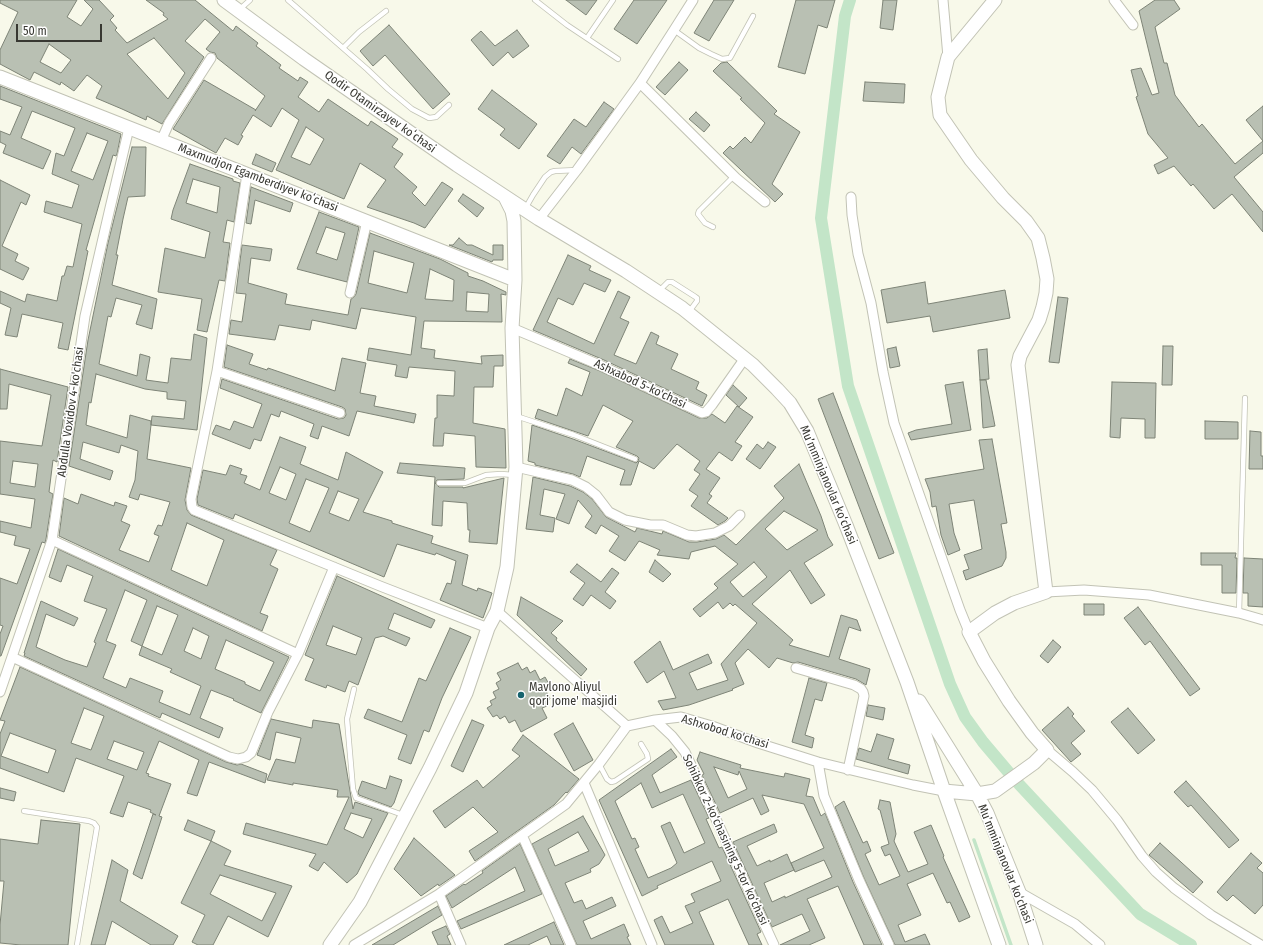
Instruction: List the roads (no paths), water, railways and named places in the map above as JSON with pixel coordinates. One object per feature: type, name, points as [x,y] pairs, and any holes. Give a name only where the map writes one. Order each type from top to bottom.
[{"type":"main road","name":"Qodir Otamirzayev koʻchasi","points":[[224,0],[304,59],[457,165],[539,219]]},
{"type":"main road","points":[[944,791],[977,794],[995,791],[1034,763],[1047,750],[1032,733],[1009,701],[984,661],[969,632],[1014,603],[1046,592],[1018,365],[1020,356],[1039,320],[1043,307],[1047,279],[1043,258],[1038,238],[1030,226],[971,160],[940,115],[938,96],[948,57],[995,0]]},
{"type":"main road","name":"Maxmudjon Egamberdiyev koʻchasi","points":[[0,77],[515,280]]},
{"type":"main road","points":[[330,945],[360,902],[430,768],[466,693],[488,628],[497,611],[507,567],[516,471],[512,328],[515,280],[514,221],[512,211],[505,196]]},
{"type":"main road","name":"Mu’mminjanovlar ko‘chasi","points":[[539,219],[626,271],[688,313],[745,358],[778,388],[790,403],[807,431],[846,525],[907,682],[999,945]]},
{"type":"main road","name":"Mu’mminjanovlar ko‘chasi","points":[[907,682],[977,794],[987,813],[1019,892],[1036,945]]},
{"type":"street","points":[[539,219],[577,170],[640,83],[693,0]]},
{"type":"street","points":[[943,0],[948,57]]},
{"type":"street","points":[[1114,0],[1133,24]]},
{"type":"street","points":[[161,141],[168,123],[211,58]]},
{"type":"street","points":[[640,83],[734,176],[765,202]]},
{"type":"street","name":"Abdulla Voxidov 4-ko'chasi","points":[[0,692],[52,540],[85,316],[129,128]]},
{"type":"street","points":[[247,174],[217,370],[191,499],[191,506],[193,509],[334,567],[488,628]]},
{"type":"street","points":[[851,197],[852,215],[858,254],[872,310],[894,423],[969,632]]},
{"type":"street","points":[[350,293],[367,221]]},
{"type":"street","name":"Ashxabod 5-ko'chasi","points":[[512,328],[602,366],[702,413],[706,412],[745,358]]},
{"type":"street","points":[[217,370],[340,413]]},
{"type":"street","points":[[516,471],[572,480],[586,487],[596,495],[609,512],[625,520],[650,525],[663,525],[687,535],[696,536],[715,534],[729,526],[740,515]]},
{"type":"street","points":[[52,540],[298,654]]},
{"type":"street","points":[[12,657],[229,756],[238,759],[246,758],[251,753],[268,712],[298,654],[334,567]]},
{"type":"street","points":[[1046,592],[1084,590],[1149,594],[1239,613],[1263,620]]},
{"type":"street","points":[[354,945],[439,894],[566,804],[599,764],[627,726],[497,611]]},
{"type":"street","points":[[796,668],[861,688],[864,696],[848,770]]},
{"type":"street","name":"Ashxobod ko'chasi","points":[[627,726],[655,720],[680,717],[690,719],[818,762],[944,791]]},
{"type":"street","name":"Sohibkor 2-ko‘chasining 5-tor ko‘chasi","points":[[655,720],[672,736],[685,752],[774,945]]},
{"type":"street","points":[[1047,750],[1092,790],[1117,820],[1142,856],[1156,872],[1174,888],[1211,915],[1261,945]]},
{"type":"street","points":[[818,762],[824,796],[859,880],[889,945]]},
{"type":"street","points":[[584,783],[652,945]]},
{"type":"street","points":[[522,835],[571,945]]},
{"type":"street","points":[[1019,892],[1075,924],[1100,945]]},
{"type":"street","points":[[439,894],[461,945]]},
{"type":"lane","points":[[238,10],[250,0]]},
{"type":"lane","points":[[288,0],[412,109],[429,118],[436,117],[449,105]]},
{"type":"lane","points":[[535,0],[618,59]]},
{"type":"lane","points":[[587,38],[613,0]]},
{"type":"lane","points":[[343,48],[359,32],[386,11]]},
{"type":"lane","points":[[674,30],[699,48],[722,59],[730,58],[753,16]]},
{"type":"lane","points":[[525,209],[532,195],[545,177],[551,172],[577,170]]},
{"type":"lane","points":[[713,227],[705,223],[698,214],[698,211],[734,176]]},
{"type":"lane","points":[[1239,613],[1245,398]]},
{"type":"lane","points":[[515,416],[574,435],[635,459]]},
{"type":"lane","points":[[439,483],[465,483],[486,475],[516,471]]},
{"type":"lane","points":[[354,689],[347,719],[353,789],[356,798],[405,816]]},
{"type":"lane","points":[[599,764],[607,779],[611,782],[615,781],[648,759],[647,754],[641,744]]},
{"type":"lane","points":[[24,811],[89,821],[94,823],[97,827],[77,945]]},
{"type":"waterway","points":[[850,0],[845,16],[821,218],[848,386],[950,684],[965,717],[983,742],[1016,781],[1140,914],[1191,945]]},
{"type":"waterway","points":[[974,840],[1011,945]]},
{"type":"place","name":"Mavlono Aliyul qori jome' masjidi","points":[[521,695]]}]
